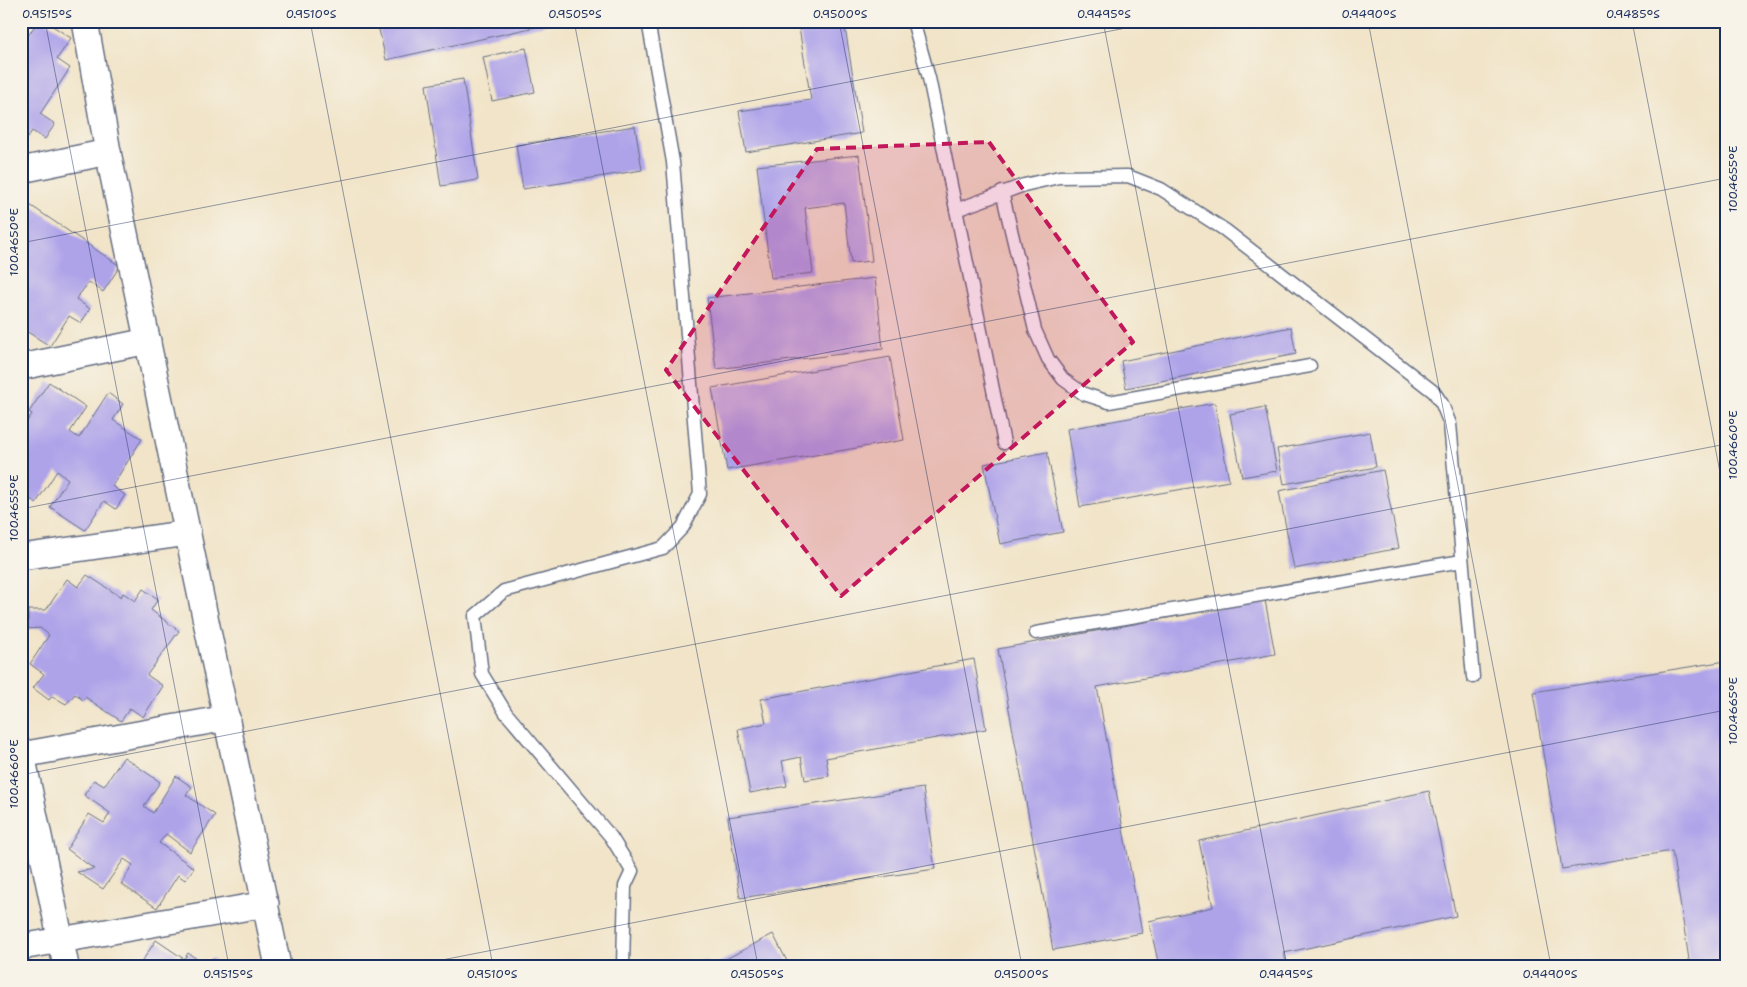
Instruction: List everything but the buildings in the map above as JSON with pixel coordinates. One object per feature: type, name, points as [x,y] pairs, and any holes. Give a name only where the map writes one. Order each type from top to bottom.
[{"type":"street","points":[[85,21],[108,152],[278,966]]},
{"type":"street","points":[[21,170],[108,152]]},
{"type":"street","points":[[21,368],[148,341]]},
{"type":"street","points":[[21,557],[188,533]]},
{"type":"street","points":[[66,966],[22,753],[227,718]]},
{"type":"street","points":[[21,946],[266,904]]},
{"type":"lane","points":[[623,966],[625,886],[632,871],[611,837],[506,713],[482,674],[475,616],[504,590],[663,548],[683,527],[700,494],[673,162],[648,21]]},
{"type":"lane","points":[[913,21],[929,78],[1004,443]]},
{"type":"lane","points":[[956,210],[1002,192],[1059,177],[1128,176],[1161,189],[1225,230],[1434,392],[1442,404],[1450,424],[1473,677]]},
{"type":"lane","points":[[1002,192],[1035,330],[1048,359],[1063,378],[1084,394],[1109,402],[1310,366]]},
{"type":"lane","points":[[1036,633],[1462,561]]},
{"type":"highlighted area","points":[[989,142],[1133,342],[841,596],[666,370],[817,149]]}]
